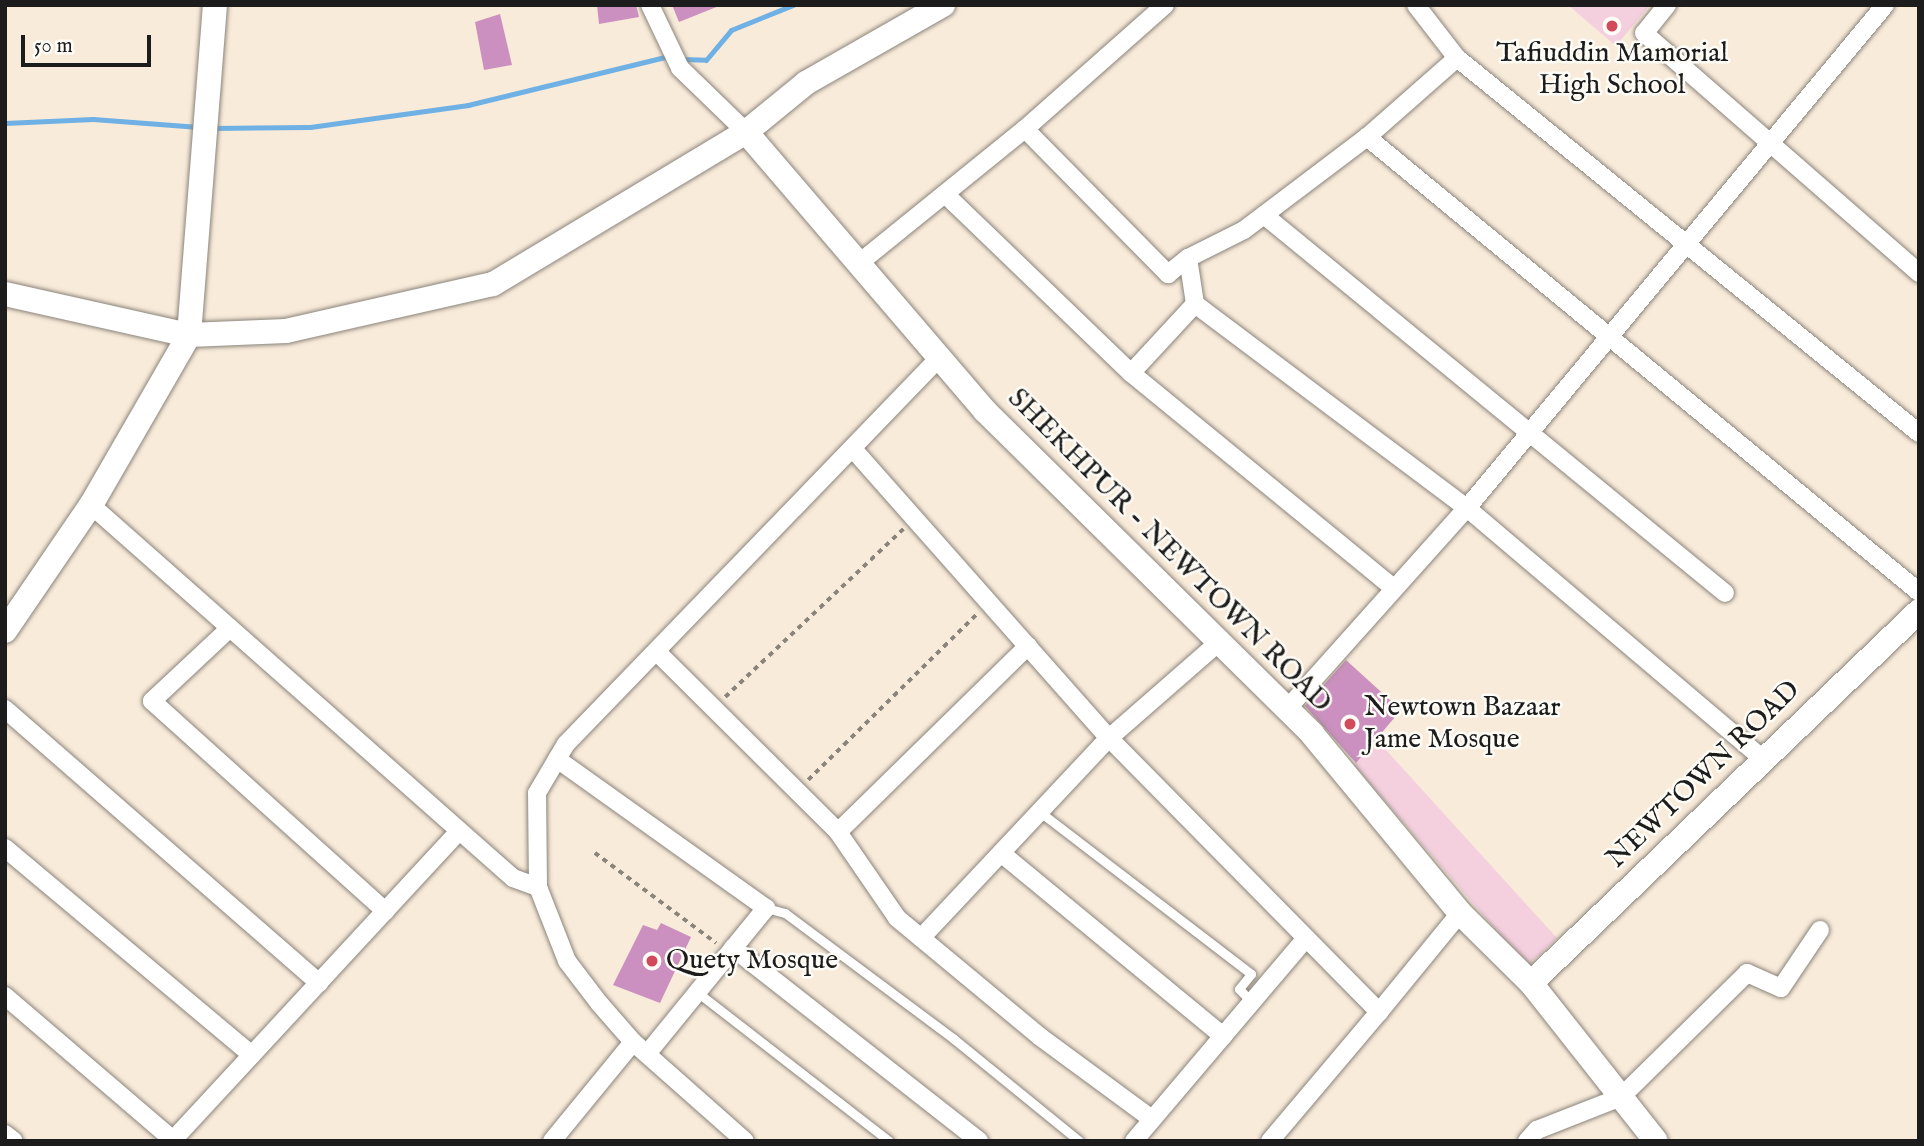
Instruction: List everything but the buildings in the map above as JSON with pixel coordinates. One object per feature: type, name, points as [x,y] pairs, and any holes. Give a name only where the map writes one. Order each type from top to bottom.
[{"type":"street","points":[[5,631],[91,505],[189,335],[206,148],[215,5]]},
{"type":"street","points":[[5,294],[189,335],[286,331],[493,284],[746,132],[806,83],[943,5]]},
{"type":"street","points":[[859,264],[1025,129],[1165,5]]},
{"type":"street","points":[[1416,5],[1457,58],[1688,242],[1919,433]]},
{"type":"street","points":[[1667,5],[1644,33],[1773,140],[1919,273]]},
{"type":"street","points":[[1287,709],[1467,509],[1885,5]]},
{"type":"street","points":[[652,13],[680,68],[746,132]]},
{"type":"street","points":[[1025,129],[1168,274],[1188,258],[1264,215],[1367,137],[1457,58]]},
{"type":"street","name":"SHEKHPUR - NEWTOWN ROAD","points":[[746,132],[939,358],[1218,643],[1287,709],[1460,913],[1531,983],[1656,1141]]},
{"type":"street","points":[[1367,137],[1919,592]]},
{"type":"street","points":[[945,194],[1131,373],[1394,588]]},
{"type":"street","points":[[1264,215],[1725,593]]},
{"type":"street","points":[[1188,258],[1195,304],[1467,509],[1764,760]]},
{"type":"street","points":[[1131,373],[1195,304]]},
{"type":"street","points":[[745,1141],[640,1048],[567,961],[538,887],[537,793],[558,759],[939,358]]},
{"type":"street","points":[[853,449],[1109,737],[1379,1012]]},
{"type":"street","points":[[91,505],[459,831],[513,877],[538,887]]},
{"type":"street","name":"NEWTOWN ROAD","points":[[1531,983],[1919,611]]},
{"type":"street","points":[[230,628],[152,701],[385,911]]},
{"type":"street","points":[[921,938],[1109,737],[1218,643]]},
{"type":"street","points":[[838,832],[1028,646]]},
{"type":"street","points":[[657,652],[838,832],[897,918],[1152,1119]]},
{"type":"street","points":[[5,709],[319,982]]},
{"type":"street","points":[[552,1141],[697,992],[766,908],[558,759]]},
{"type":"street","points":[[5,996],[173,1141],[459,831]]},
{"type":"street","points":[[5,848],[252,1055]]},
{"type":"street","points":[[1001,853],[1223,1036]]},
{"type":"street","points":[[1270,1141],[1460,913]]},
{"type":"street","points":[[1527,1141],[1537,1130],[1621,1097],[1747,972],[1781,988],[1820,930]]},
{"type":"street","points":[[1134,1141],[1306,937]]},
{"type":"street","points":[[731,951],[979,1141]]},
{"type":"street","points":[[5,1134],[14,1141]]},
{"type":"lane","points":[[1040,811],[1251,974],[1239,989],[1252,1002]]},
{"type":"lane","points":[[766,908],[785,913],[954,1039],[1079,1141]]},
{"type":"lane","points":[[697,992],[888,1141]]},
{"type":"path","points":[[713,709],[914,518]]},
{"type":"path","points":[[796,791],[989,602]]},
{"type":"path","points":[[595,853],[731,951]]},
{"type":"shaded area","name":"Tafiuddin Mamorial High School","points":[[1568,5],[1650,5],[1616,46]]},
{"type":"shaded area","points":[[1376,739],[1557,938],[1527,966],[1354,765]]},
{"type":"waterway","points":[[682,59],[706,60],[731,30],[793,5]]},
{"type":"waterway","points":[[212,128],[310,127],[468,105],[669,56]]},
{"type":"waterway","points":[[5,123],[93,119],[199,127]]},
{"type":"place","name":"Tafiuddin Mamorial High School","points":[[1612,26]]},
{"type":"place","name":"Newtown Bazaar Jame Mosque","points":[[1350,724]]},
{"type":"place","name":"Quety Mosque","points":[[652,961]]}]
